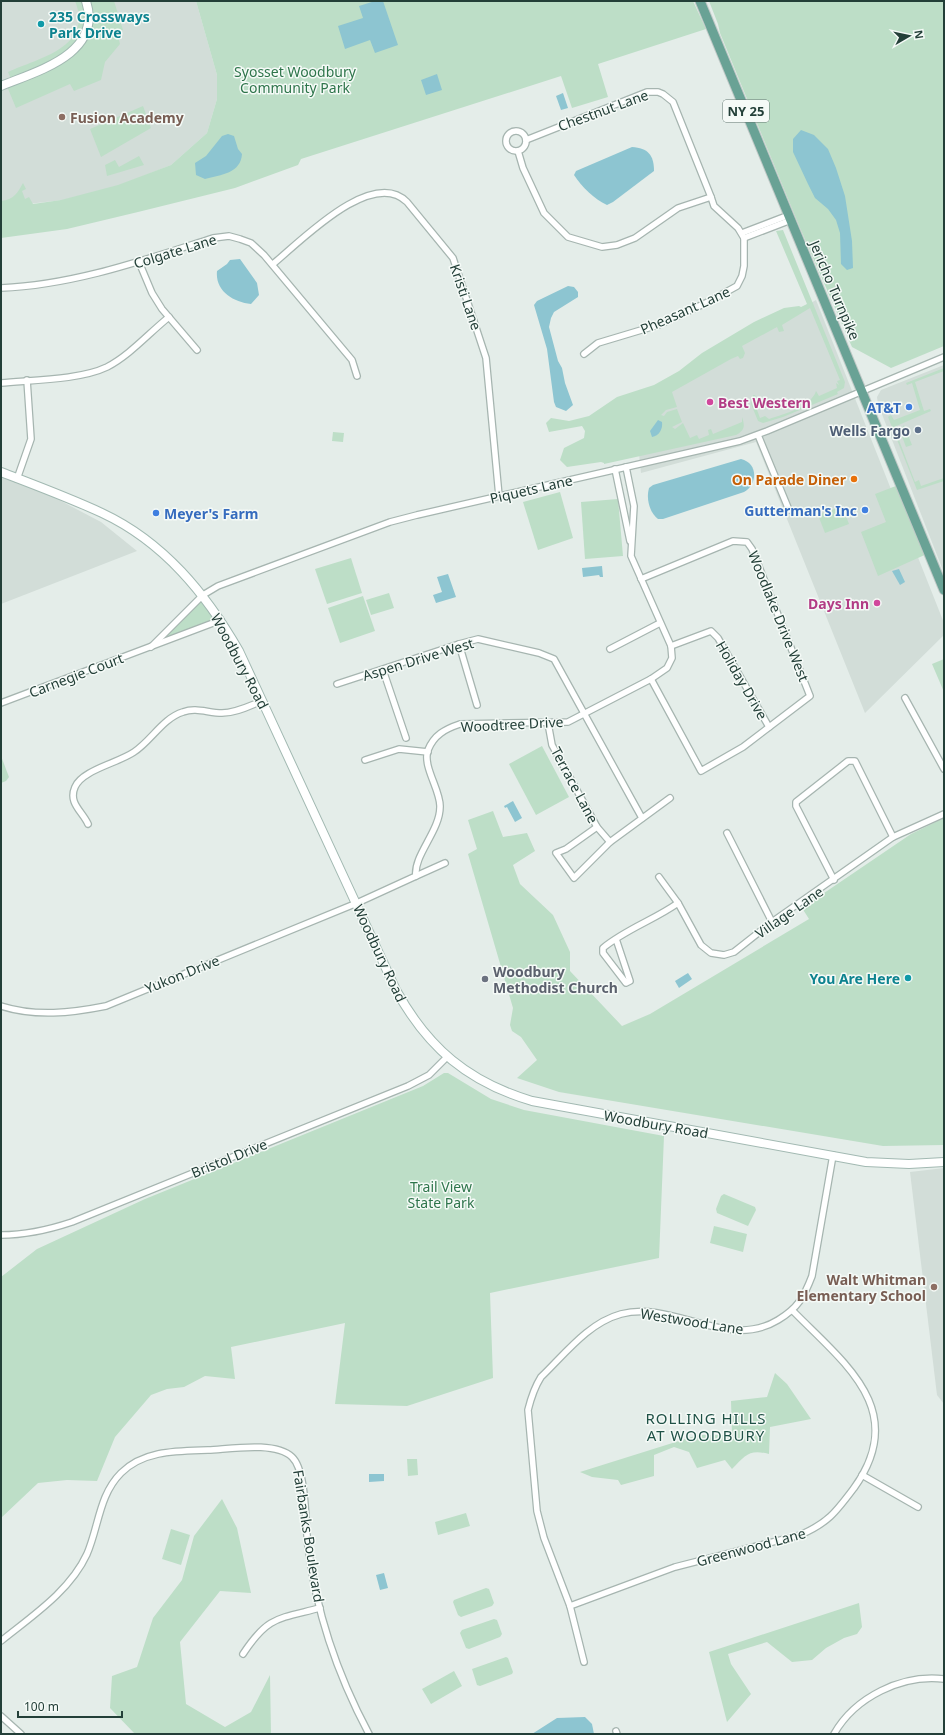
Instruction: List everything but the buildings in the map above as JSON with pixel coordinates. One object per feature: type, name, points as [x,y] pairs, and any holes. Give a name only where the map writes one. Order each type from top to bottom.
[{"type":"main road","points":[[1,86],[61,60],[74,51],[80,43],[87,28],[88,17],[86,1]]},
{"type":"main road","name":"Jericho Turnpike","points":[[700,1],[944,590]]},
{"type":"main road","name":"Woodbury Road","points":[[1,472],[102,513],[121,523],[162,553],[203,595],[221,620],[262,701],[357,903],[396,990],[408,1011],[428,1038],[447,1057],[483,1082],[512,1095],[532,1101],[884,1164],[924,1164],[944,1162]]},
{"type":"street","name":"Chestnut Lane","points":[[526,140],[647,92],[658,92],[663,94],[673,102],[714,206],[743,236]]},
{"type":"street","points":[[514,132],[520,132],[526,140],[525,146],[518,151],[509,148],[507,142],[509,136],[514,132]]},
{"type":"street","points":[[518,151],[523,168],[544,213],[568,238],[602,247],[617,246],[636,238],[678,208],[711,197]]},
{"type":"street","name":"Kristi Lane","points":[[273,264],[329,217],[350,203],[377,193],[387,192],[398,195],[407,202],[453,258],[482,344],[486,358],[499,496]]},
{"type":"street","points":[[743,236],[790,218]]},
{"type":"street","name":"Colgate Lane","points":[[1,288],[71,279],[139,262],[213,238],[229,236],[251,243],[273,264],[352,360],[357,376]]},
{"type":"street","name":"Pheasant Lane","points":[[584,354],[598,343],[658,325],[737,286],[742,276],[744,266],[743,236]]},
{"type":"street","points":[[139,262],[152,294],[197,350]]},
{"type":"street","points":[[1,383],[91,373],[107,367],[121,358],[169,316]]},
{"type":"street","name":"Piquets Lane","points":[[203,595],[218,586],[390,522],[758,435],[862,390],[944,357]]},
{"type":"street","points":[[17,479],[31,438],[27,380]]},
{"type":"street","points":[[758,435],[789,510]]},
{"type":"street","points":[[626,467],[634,506],[631,556],[671,646]]},
{"type":"street","points":[[616,469],[631,546]]},
{"type":"street","name":"Woodlake Drive West","points":[[641,579],[733,541],[744,541],[750,545],[810,696],[743,747],[701,771],[651,678]]},
{"type":"street","name":"Carnegie Court","points":[[151,647],[203,595]]},
{"type":"street","name":"Carnegie Court","points":[[1,703],[221,620]]},
{"type":"street","points":[[610,649],[660,623]]},
{"type":"street","name":"Holiday Drive","points":[[671,646],[711,630],[718,638],[769,727]]},
{"type":"street","name":"Aspen Drive West","points":[[338,684],[459,644],[478,640],[539,653],[554,659],[642,818]]},
{"type":"street","points":[[459,644],[477,705]]},
{"type":"street","name":"Woodtree Drive","points":[[428,752],[435,738],[446,729],[460,724],[568,722],[651,678],[670,664],[672,653],[671,646]]},
{"type":"street","points":[[383,670],[406,738]]},
{"type":"street","points":[[905,698],[944,769]]},
{"type":"street","points":[[88,824],[84,814],[76,806],[74,801],[75,788],[83,776],[116,763],[134,752],[167,721],[177,714],[192,709],[224,713],[236,711],[262,701]]},
{"type":"street","name":"Terrace Lane","points":[[548,723],[552,745],[597,827],[610,842]]},
{"type":"street","points":[[365,760],[399,749],[428,752],[429,769],[440,801],[440,812],[430,840],[417,863],[416,876]]},
{"type":"street","points":[[834,880],[796,806],[796,802],[851,760],[855,761],[894,836]]},
{"type":"street","points":[[597,827],[556,854],[574,878],[610,842],[670,798]]},
{"type":"street","name":"Village Lane","points":[[659,877],[678,903],[701,945],[711,953],[724,955],[734,952],[772,922],[834,880],[894,836],[944,814]]},
{"type":"street","points":[[727,833],[772,922]]},
{"type":"street","points":[[357,903],[445,863]]},
{"type":"street","name":"Yukon Drive","points":[[1,1006],[31,1012],[54,1013],[77,1012],[106,1006],[357,903]]},
{"type":"street","points":[[616,939],[630,981],[626,983],[603,953],[603,948],[616,939],[678,903]]},
{"type":"street","name":"Bristol Drive","points":[[1,1235],[19,1235],[43,1231],[72,1222],[408,1086],[428,1075],[447,1057]]},
{"type":"street","name":"Westwood Lane","points":[[584,1662],[570,1606],[544,1538],[537,1511],[528,1410],[531,1397],[542,1377],[591,1329],[606,1320],[622,1314],[652,1313],[740,1331],[769,1326],[793,1311],[807,1290],[812,1276],[833,1155]]},
{"type":"street","name":"Greenwood Lane","points":[[570,1606],[675,1567],[800,1535],[815,1529],[841,1507],[862,1475],[871,1454],[874,1434],[872,1410],[865,1390],[850,1370],[793,1311]]},
{"type":"street","name":"Fairbanks Boulevard","points":[[1,1641],[50,1601],[65,1586],[79,1568],[95,1532],[102,1504],[114,1481],[122,1472],[139,1460],[153,1454],[177,1452],[265,1448],[281,1450],[291,1455],[298,1464],[303,1484],[308,1547],[320,1608],[343,1680],[369,1734]]},
{"type":"street","points":[[862,1475],[918,1507]]},
{"type":"street","points":[[243,1654],[256,1635],[269,1623],[276,1619],[320,1608]]},
{"type":"street","points":[[834,1734],[852,1711],[868,1698],[886,1688],[910,1680],[944,1679]]},
{"type":"street","points":[[1,1716],[21,1734]]},
{"type":"shaded area","points":[[1,1],[196,1],[217,75],[217,99],[207,133],[171,165],[118,186],[63,200],[1,207]]},
{"type":"shaded area","points":[[816,300],[944,623],[944,635],[865,713],[756,442],[641,473],[634,406]]},
{"type":"shaded area","points":[[944,365],[944,573],[878,404],[877,397],[881,390]]},
{"type":"shaded area","points":[[1,474],[40,490],[101,522],[137,551],[1,604]]},
{"type":"shaded area","name":"Walt Whitman Elementary School","points":[[944,1168],[944,1404],[937,1395],[910,1172]]},
{"type":"green space","points":[[75,1],[114,1],[123,30],[117,32],[120,44],[105,62],[101,80],[74,91],[70,84],[16,108],[6,84],[12,81],[8,72],[48,56],[70,40],[77,30],[79,17]]},
{"type":"green space","name":"Syosset Woodbury Community Park","points":[[196,1],[693,1],[706,29],[598,64],[608,97],[572,108],[561,76],[301,159],[298,165],[235,188],[67,229],[1,238],[1,201],[12,197],[23,183],[26,189],[22,191],[25,199],[29,197],[33,204],[61,200],[118,185],[171,165],[207,133],[217,99],[217,75]]},
{"type":"green space","points":[[709,1],[944,1],[944,346],[891,368],[852,347],[800,228],[720,33]]},
{"type":"green space","points":[[143,106],[151,128],[101,157],[90,129]]},
{"type":"green space","points":[[139,156],[144,165],[107,176],[105,165],[115,160],[119,167]]},
{"type":"green space","points":[[783,230],[845,382],[844,388],[837,392],[838,394],[783,417],[763,423],[758,421],[751,404],[753,395],[756,397],[753,399],[760,418],[765,416],[769,419],[803,406],[813,397],[816,391],[819,396],[837,388],[836,383],[839,385],[837,381],[840,380],[810,308],[782,325],[784,331],[779,332],[777,327],[742,346],[745,353],[743,358],[740,359],[738,356],[731,359],[672,392],[677,407],[666,410],[661,415],[664,416],[667,412],[677,409],[682,422],[672,427],[675,429],[683,423],[690,438],[697,435],[699,439],[709,435],[708,430],[711,429],[713,434],[742,422],[742,417],[744,428],[736,435],[604,464],[601,462],[567,467],[560,460],[564,448],[584,438],[585,431],[582,426],[549,432],[546,423],[551,418],[569,421],[589,416],[617,397],[654,385],[679,371],[702,353],[754,322],[784,308],[801,307],[807,304],[776,231]]},
{"type":"green space","points":[[944,368],[944,371],[915,382],[924,411],[930,409],[931,411],[894,427],[915,482],[919,480],[921,486],[944,478],[944,481],[917,490],[888,417],[891,415],[894,420],[920,410],[912,383],[907,385],[906,383]]},
{"type":"green space","points":[[904,425],[912,445],[906,447],[900,431]]},
{"type":"green space","points":[[333,432],[344,433],[343,442],[332,441]]},
{"type":"green space","points":[[901,484],[929,553],[878,576],[861,532],[886,522],[875,494]]},
{"type":"green space","points":[[560,492],[573,538],[538,550],[523,502]]},
{"type":"green space","points":[[618,499],[623,556],[585,559],[581,502]]},
{"type":"green space","points":[[842,506],[849,524],[825,533],[818,515]]},
{"type":"green space","points":[[351,558],[362,593],[327,604],[315,569]]},
{"type":"green space","points":[[389,593],[394,608],[371,615],[366,600]]},
{"type":"green space","points":[[203,596],[220,619],[154,645]]},
{"type":"green space","points":[[363,596],[375,631],[340,643],[328,608]]},
{"type":"green space","points":[[944,659],[944,692],[932,664]]},
{"type":"green space","points":[[542,746],[569,797],[536,815],[509,764]]},
{"type":"green space","points":[[1,756],[9,777],[6,781],[1,783]]},
{"type":"green space","points":[[493,811],[503,837],[527,833],[535,851],[513,865],[520,884],[553,915],[570,952],[570,971],[622,1026],[650,1014],[809,919],[802,908],[911,834],[944,818],[944,1145],[883,1146],[559,1092],[517,1078],[537,1060],[521,1037],[512,1031],[510,1025],[513,1008],[468,854],[477,849],[468,820]]},
{"type":"green space","name":"Trail View State Park","points":[[444,1073],[448,1073],[491,1099],[524,1110],[664,1136],[659,1258],[490,1293],[493,1378],[407,1406],[335,1404],[345,1323],[231,1347],[235,1379],[205,1376],[184,1387],[167,1389],[151,1395],[115,1437],[97,1481],[67,1480],[38,1483],[1,1518],[1,1277],[37,1249],[145,1199],[423,1086]]},
{"type":"green space","points":[[724,1194],[755,1207],[756,1210],[748,1226],[717,1213],[716,1209],[721,1196]]},
{"type":"green space","points":[[714,1226],[747,1234],[743,1252],[710,1243]]},
{"type":"green space","points":[[775,1373],[787,1384],[811,1419],[770,1427],[769,1454],[757,1452],[748,1454],[732,1469],[725,1460],[697,1468],[689,1452],[674,1447],[654,1455],[654,1476],[621,1485],[618,1480],[592,1477],[580,1472],[698,1435],[732,1435],[731,1401],[767,1397]]},
{"type":"green space","points":[[407,1459],[417,1459],[418,1475],[408,1476]]},
{"type":"green space","points":[[222,1499],[237,1528],[251,1593],[220,1591],[180,1642],[186,1704],[225,1727],[251,1712],[270,1675],[271,1734],[135,1734],[110,1708],[112,1676],[137,1667],[153,1618],[182,1580],[194,1536]]},
{"type":"green space","points":[[466,1513],[470,1526],[438,1535],[435,1522]]},
{"type":"green space","points":[[171,1529],[190,1535],[181,1565],[162,1559]]},
{"type":"green space","points":[[486,1588],[489,1589],[494,1603],[492,1606],[461,1617],[458,1615],[453,1602],[454,1600]]},
{"type":"green space","points":[[859,1603],[862,1627],[857,1634],[844,1638],[826,1648],[812,1660],[792,1662],[767,1642],[728,1654],[731,1664],[751,1694],[727,1722],[709,1652]]},
{"type":"green space","points":[[494,1619],[497,1620],[502,1634],[500,1637],[469,1649],[466,1648],[460,1633],[462,1630]]},
{"type":"green space","points":[[506,1657],[508,1658],[513,1672],[512,1674],[480,1686],[477,1685],[472,1669]]},
{"type":"green space","points":[[454,1671],[462,1686],[431,1704],[422,1689]]},
{"type":"water","points":[[375,1],[383,1],[398,45],[375,53],[370,40],[345,49],[338,26],[363,18],[359,6]]},
{"type":"water","points":[[437,74],[442,90],[426,95],[421,80]]},
{"type":"water","points":[[563,93],[568,108],[561,110],[556,96]]},
{"type":"water","points":[[801,130],[814,135],[828,149],[836,168],[845,196],[852,241],[853,268],[847,270],[841,264],[840,233],[836,220],[828,209],[815,198],[793,152],[793,139]]},
{"type":"water","points":[[228,134],[234,136],[238,149],[242,154],[238,165],[229,172],[205,179],[196,175],[195,163],[206,156],[222,136]]},
{"type":"water","points":[[632,147],[642,149],[649,153],[653,161],[654,171],[607,205],[589,192],[574,175],[576,171]]},
{"type":"water","points":[[240,259],[257,283],[259,295],[251,304],[238,301],[226,294],[222,290],[217,278],[217,271],[230,260]]},
{"type":"water","points":[[568,286],[574,287],[578,292],[578,297],[554,312],[549,327],[558,361],[562,368],[565,383],[573,405],[566,411],[556,407],[554,402],[547,349],[534,305],[537,301]]},
{"type":"water","points":[[658,420],[662,422],[661,430],[659,434],[652,437],[650,431]]},
{"type":"water","points":[[741,459],[747,461],[751,465],[754,474],[752,484],[744,492],[663,519],[658,519],[652,513],[648,496],[649,488],[653,485]]},
{"type":"water","points":[[602,566],[603,577],[600,577],[599,575],[583,577],[582,568]]},
{"type":"water","points":[[899,569],[905,582],[900,585],[892,571]]},
{"type":"water","points":[[448,574],[456,597],[436,603],[433,595],[442,592],[437,577]]},
{"type":"water","points":[[513,801],[522,818],[515,822],[507,807],[505,808],[504,806]]},
{"type":"water","points":[[688,973],[692,979],[679,988],[675,981]]},
{"type":"water","points":[[369,1474],[384,1474],[384,1481],[369,1482]]},
{"type":"water","points":[[384,1573],[388,1588],[380,1590],[376,1575]]},
{"type":"water","points":[[585,1717],[592,1724],[594,1734],[532,1734],[557,1718]]},
{"type":"place","name":"235 Crossways Park Drive","points":[[41,24]]},
{"type":"place","name":"Fusion Academy","points":[[62,117]]},
{"type":"place","name":"Best Western","points":[[710,402]]},
{"type":"place","name":"AT&T","points":[[909,407]]},
{"type":"place","name":"Wells Fargo","points":[[918,430]]},
{"type":"place","name":"On Parade Diner","points":[[854,479]]},
{"type":"place","name":"Gutterman's Inc","points":[[865,510]]},
{"type":"place","name":"Meyer's Farm","points":[[156,513]]},
{"type":"place","name":"Days Inn","points":[[877,603]]},
{"type":"place","name":"You Are Here","points":[[908,978]]},
{"type":"place","name":"Woodbury Methodist Church","points":[[485,979]]},
{"type":"place","name":"Walt Whitman Elementary School","points":[[934,1287]]},
{"type":"district","name":"ROLLING HILLS AT WOODBURY","points":[[706,1426]]}]
